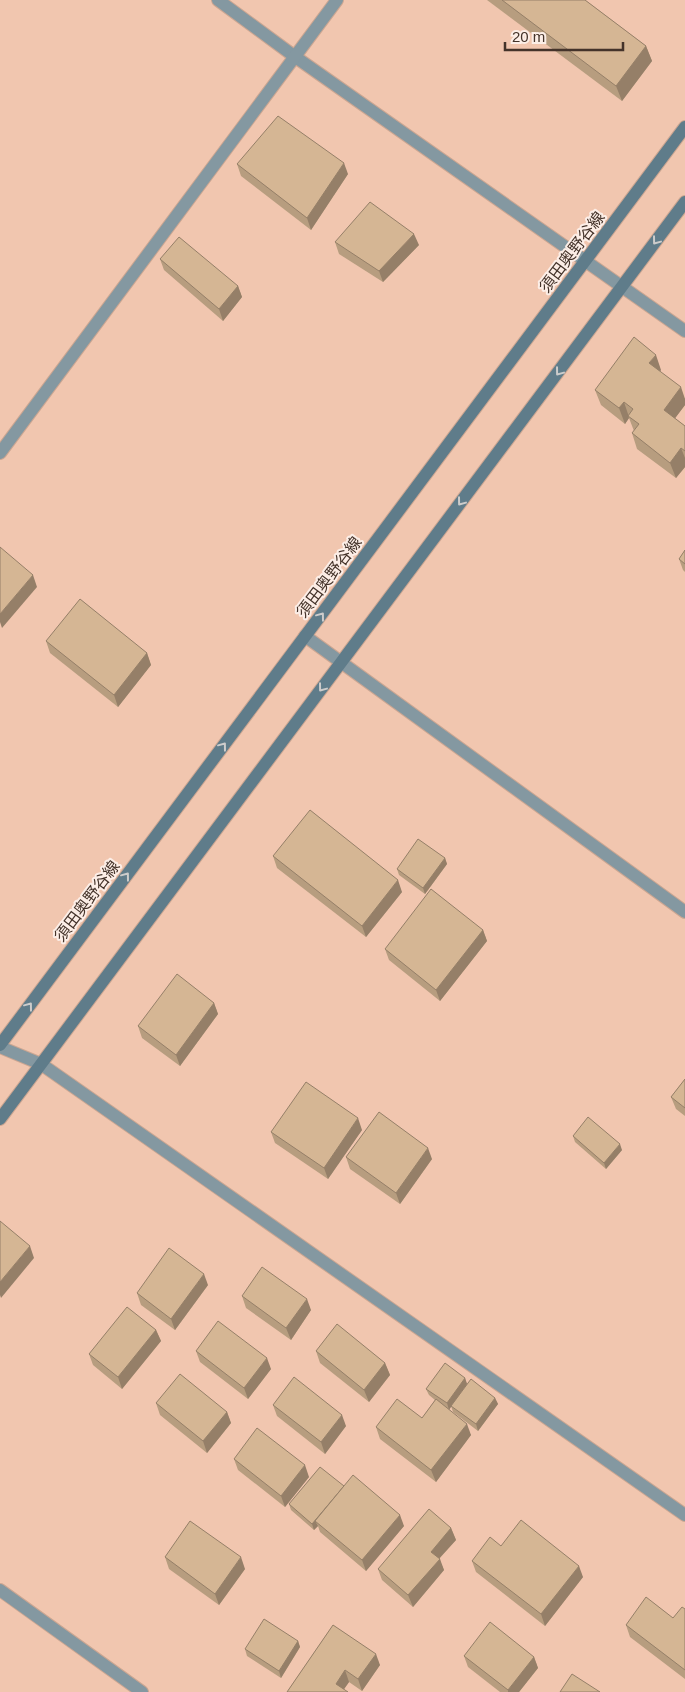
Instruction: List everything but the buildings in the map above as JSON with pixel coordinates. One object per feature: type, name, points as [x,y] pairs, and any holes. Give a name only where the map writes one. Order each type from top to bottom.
[{"type":"main road","name":"須田奥野谷線","points":[[0,1046],[685,128]]},
{"type":"main road","points":[[0,1119],[685,202]]},
{"type":"street","points":[[218,0],[294,56],[685,331]]},
{"type":"street","points":[[0,453],[337,0]]},
{"type":"street","points":[[305,636],[685,912]]},
{"type":"street","points":[[0,1046],[41,1064],[685,1515]]},
{"type":"street","points":[[0,1590],[142,1692]]}]
